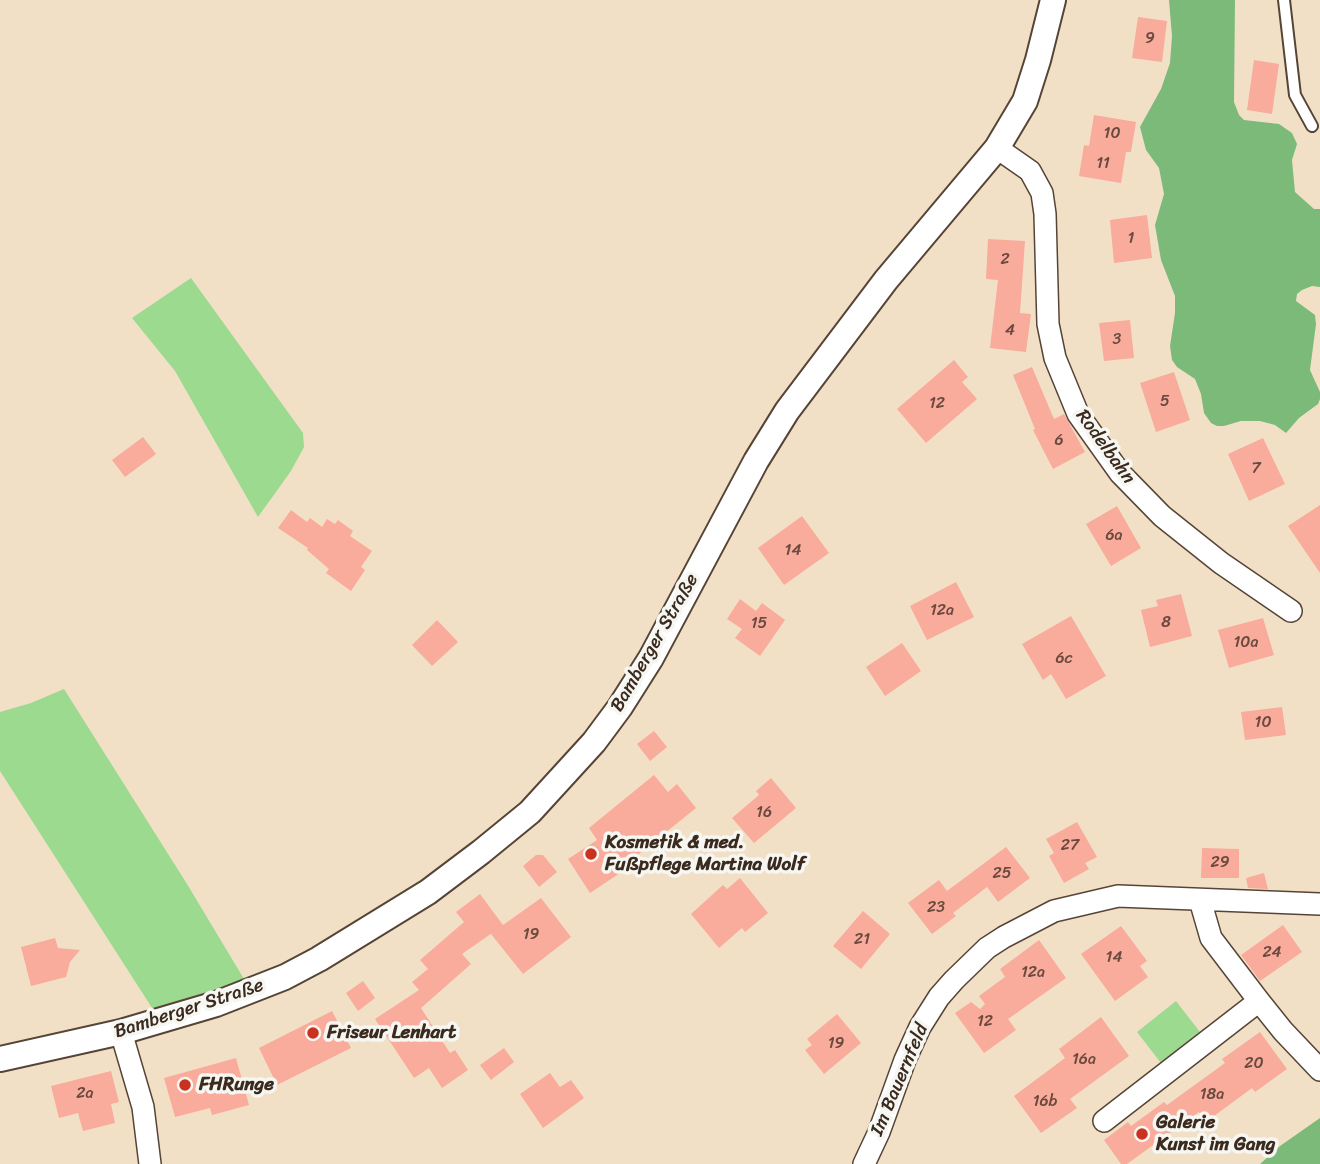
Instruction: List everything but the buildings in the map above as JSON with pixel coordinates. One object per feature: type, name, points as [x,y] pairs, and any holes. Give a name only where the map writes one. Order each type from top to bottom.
[{"type":"street","name":"Bamberger Straße","points":[[0,1059],[121,1032],[216,1004],[285,977],[428,892],[530,812],[569,772],[620,707],[651,657],[743,483],[787,411],[886,280],[997,148],[1028,93],[1053,0]]},
{"type":"street","name":"Rodelbahn","points":[[997,148],[1030,171],[1042,193],[1048,324],[1055,358],[1078,414],[1120,473],[1162,516],[1221,563],[1291,611]]},
{"type":"street","name":"Im Bauernfeld","points":[[864,1164],[879,1132],[905,1060],[920,1027],[939,998],[987,948],[1031,922],[1054,911],[1118,896],[1320,904]]},
{"type":"street","points":[[1200,900],[1211,938],[1283,1031],[1320,1070]]},
{"type":"street","points":[[1104,1121],[1259,1001]]},
{"type":"street","points":[[121,1032],[143,1107],[150,1164]]},
{"type":"lane","points":[[1284,0],[1295,95],[1312,126]]},
{"type":"green space","points":[[1169,0],[1235,0],[1234,102],[1239,115],[1244,120],[1279,124],[1292,133],[1297,144],[1292,160],[1295,192],[1314,209],[1320,209],[1320,287],[1312,286],[1302,290],[1297,294],[1296,301],[1315,315],[1310,370],[1320,392],[1320,399],[1318,404],[1299,418],[1286,433],[1275,425],[1260,421],[1241,421],[1224,426],[1211,423],[1204,413],[1195,379],[1177,367],[1172,360],[1170,346],[1175,296],[1161,260],[1155,225],[1164,194],[1159,168],[1146,150],[1140,127],[1161,89],[1170,63],[1172,36]]},
{"type":"green space","points":[[191,278],[303,433],[304,447],[291,471],[258,517],[175,371],[132,318]]},
{"type":"green space","points":[[64,689],[244,979],[154,1011],[0,771],[0,712]]},
{"type":"green space","points":[[1176,1001],[1200,1032],[1161,1063],[1137,1032]]},
{"type":"green space","points":[[1320,1118],[1320,1164],[1260,1164],[1280,1146]]},
{"type":"place","name":"Kosmetik & med. Fußpflege Martina Wolf","points":[[591,854]]},
{"type":"place","name":"Friseur Lenhart","points":[[313,1033]]},
{"type":"place","name":"FHRunge","points":[[185,1085]]},
{"type":"place","name":"Galerie Kunst im Gang","points":[[1142,1134]]}]
